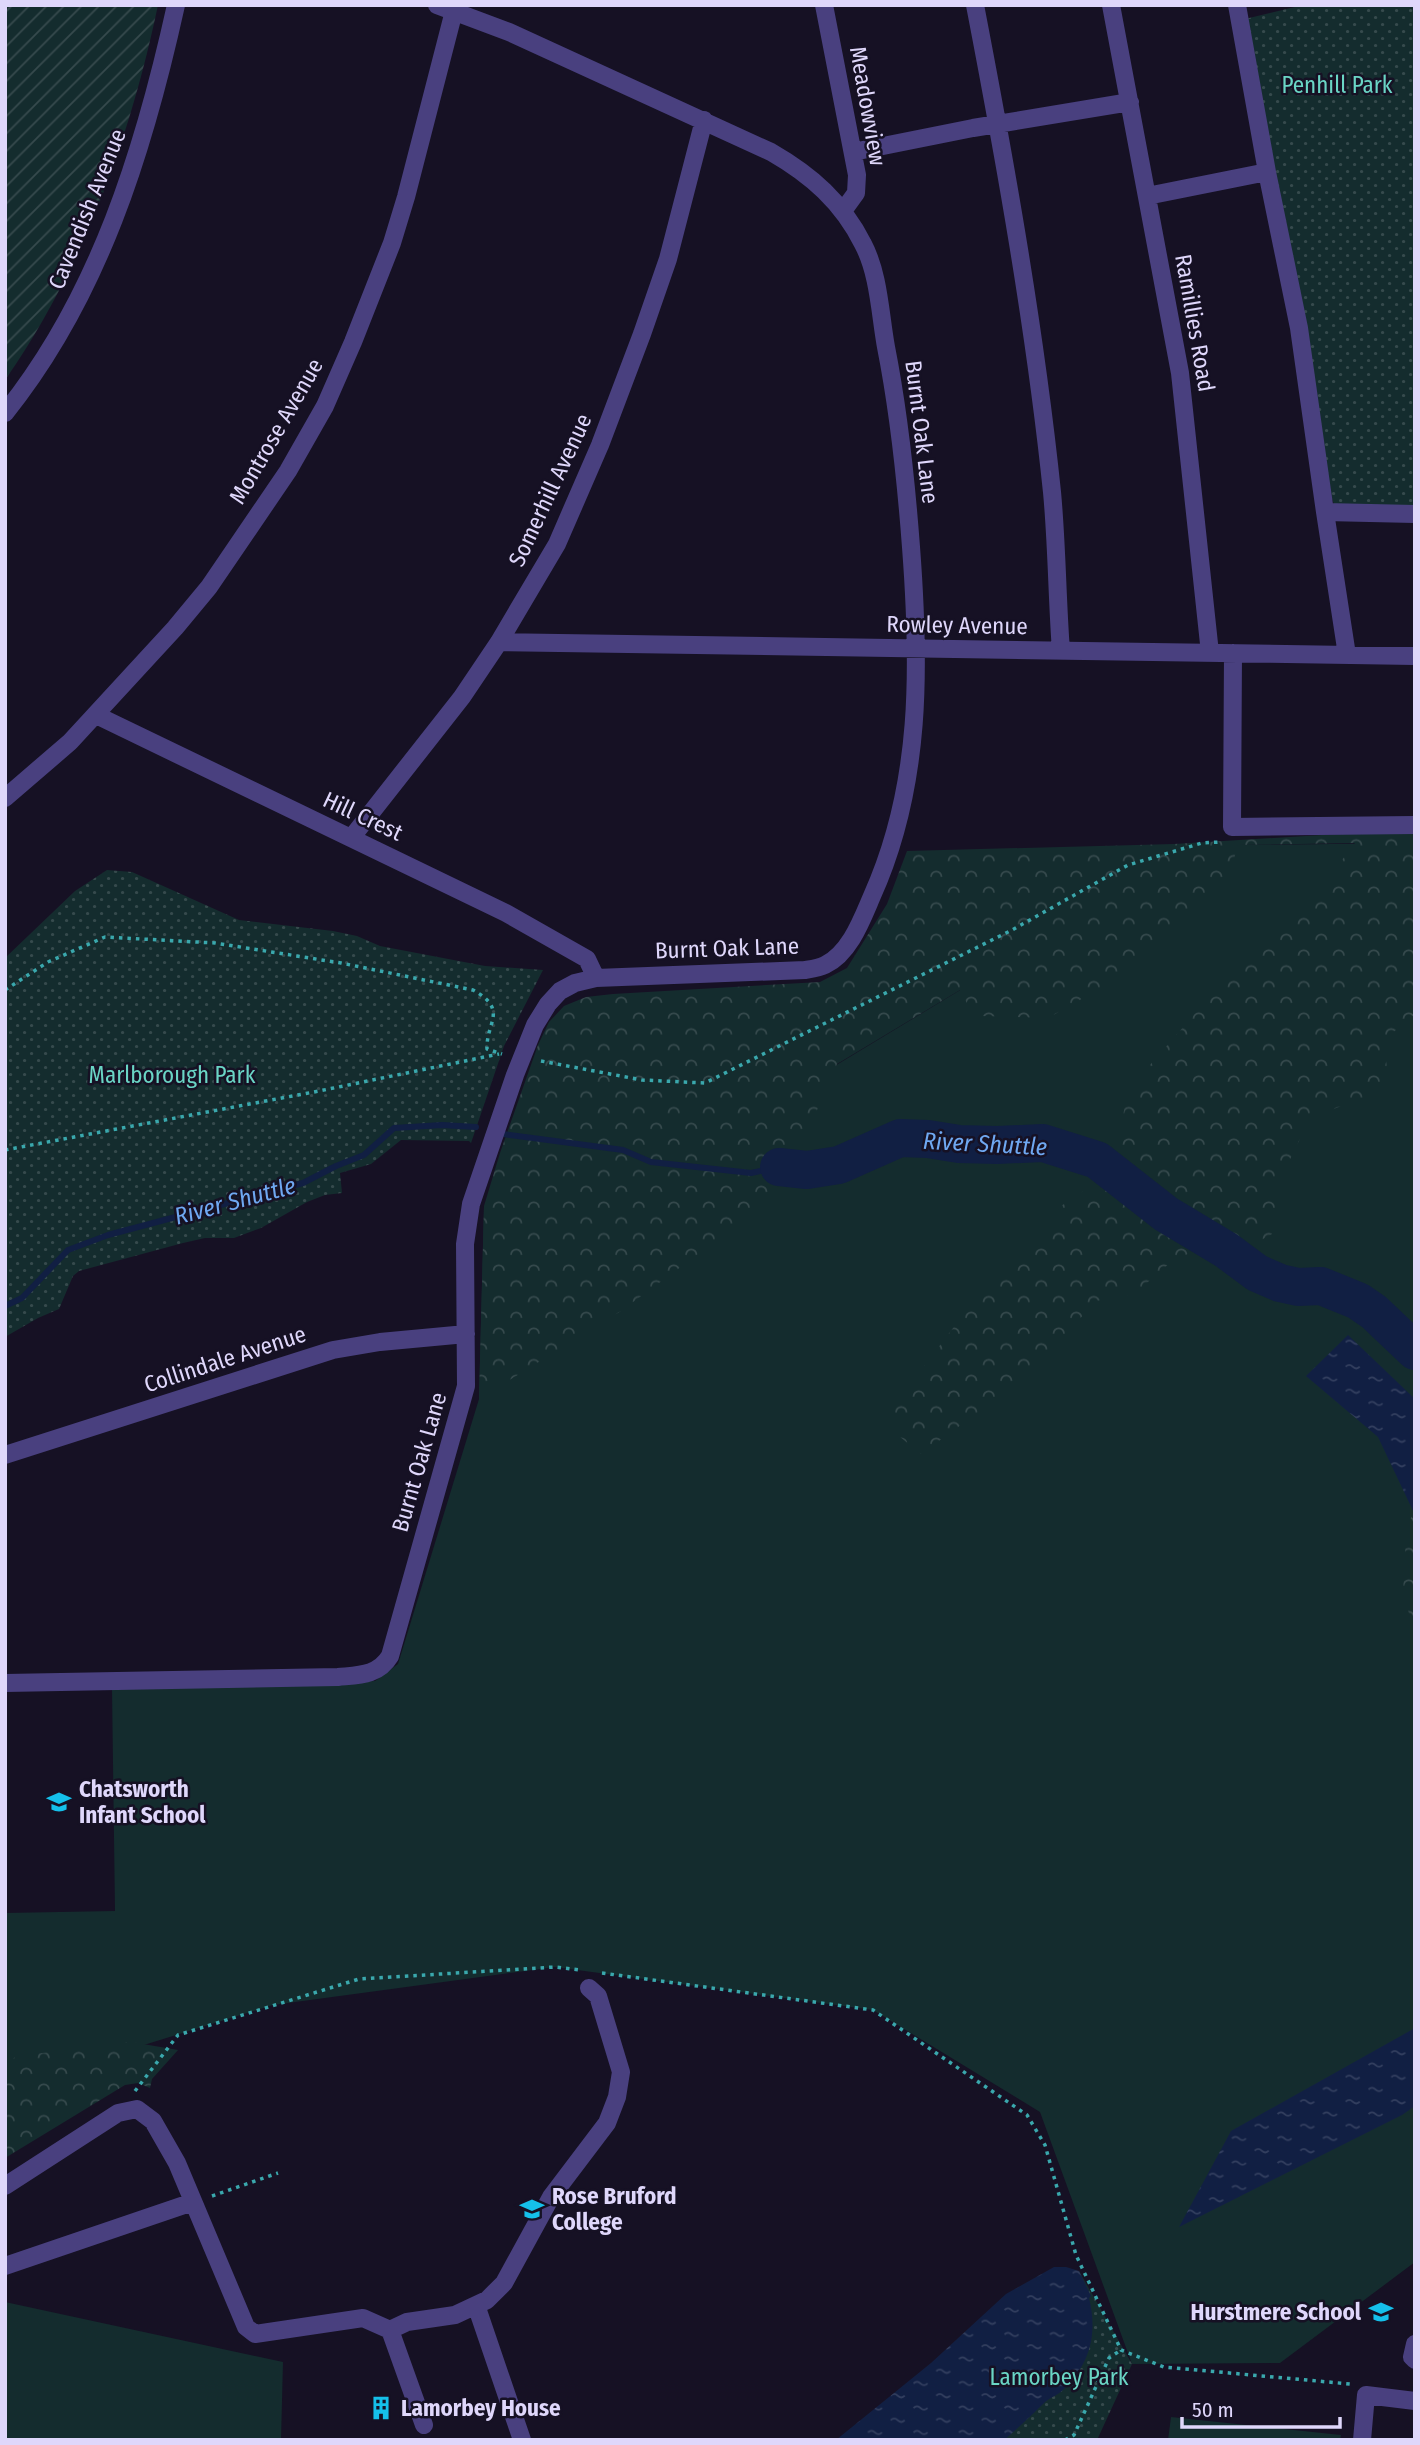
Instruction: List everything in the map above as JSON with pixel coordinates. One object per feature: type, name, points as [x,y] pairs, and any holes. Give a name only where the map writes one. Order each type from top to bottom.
[{"type":"street","name":"Cavendish Avenue","points":[[5,413],[47,354],[75,307],[116,216],[147,124],[176,5]]},
{"type":"street","name":"Meadowview","points":[[824,5],[857,175],[856,194],[843,211]]},
{"type":"street","points":[[975,5],[1009,184],[1052,489],[1058,563],[1060,650]]},
{"type":"street","name":"Ramillies Road","points":[[1111,5],[1180,373],[1210,653]]},
{"type":"street","points":[[1237,5],[1299,328],[1347,654]]},
{"type":"street","name":"Burnt Oak Lane","points":[[5,1683],[367,1675],[383,1666],[390,1656],[460,1409],[466,1379],[465,1244],[471,1204],[523,1052],[542,1012],[560,991],[575,983],[596,978],[804,971],[824,966],[836,958],[846,946],[859,924],[893,839],[912,752],[917,649],[911,540],[896,403],[869,257],[843,211],[805,173],[771,152],[509,32],[445,8]]},
{"type":"street","name":"Montrose Avenue","points":[[5,798],[70,742],[176,628],[209,587],[288,471],[325,406],[392,243],[407,197],[445,8]]},
{"type":"street","points":[[853,152],[1130,102]]},
{"type":"street","name":"Somerhill Avenue","points":[[352,837],[462,697],[499,642],[557,544],[600,445],[668,259],[704,120]]},
{"type":"street","points":[[1147,196],[1267,172]]},
{"type":"street","points":[[1325,512],[1415,514]]},
{"type":"street","name":"Rowley Avenue","points":[[499,642],[1415,656]]},
{"type":"street","points":[[1233,653],[1232,827],[1415,825]]},
{"type":"street","name":"Hill Crest","points":[[96,715],[352,837],[570,947],[587,959],[596,978]]},
{"type":"street","name":"Collindale Avenue","points":[[5,1455],[333,1350],[380,1342],[466,1334]]},
{"type":"street","points":[[390,2330],[407,2322],[455,2315],[487,2300],[504,2283],[551,2197],[607,2123],[617,2097],[621,2072],[593,1980]]},
{"type":"street","points":[[5,2186],[118,2113],[137,2109],[153,2121],[177,2163],[246,2327],[255,2334],[363,2318],[390,2330],[424,2425]]},
{"type":"street","points":[[5,2266],[193,2202]]},
{"type":"street","points":[[476,2305],[522,2440]]},
{"type":"street","points":[[1415,2344],[1412,2357],[1415,2360]]},
{"type":"street","points":[[1362,2440],[1366,2395],[1415,2401]]},
{"type":"path","points":[[533,1059],[642,1080],[705,1083],[1012,930],[1128,865],[1171,852]]},
{"type":"path","points":[[5,990],[48,962],[105,937],[215,943],[341,963],[473,990],[490,1003],[493,1011],[494,1020],[486,1049],[502,1054],[5,1150]]},
{"type":"path","points":[[118,2113],[178,2035],[359,1979],[555,1967],[583,1970]]},
{"type":"path","points":[[593,1980],[873,2010],[1027,2115],[1045,2145],[1076,2255],[1121,2350],[1164,2367],[1352,2384]]},
{"type":"path","points":[[193,2202],[278,2173]]},
{"type":"path","points":[[1065,2440],[1073,2437],[1110,2358],[1121,2350]]},
{"type":"green space","points":[[5,5],[158,5],[133,104],[100,200],[58,293],[5,380]]},
{"type":"green space","name":"Penhill Park","points":[[1303,5],[1415,5],[1415,508],[1335,507],[1327,485],[1245,19]]},
{"type":"green space","points":[[1415,832],[1415,1014],[1384,1040],[1389,1088],[1310,1118],[1281,1178],[1272,1234],[1247,1248],[1209,1244],[1171,1262],[1134,1294],[1096,1301],[1028,1376],[921,1454],[894,1432],[893,1400],[909,1386],[969,1307],[1047,1233],[1058,1208],[1094,1184],[1116,1152],[1128,1090],[1270,928],[1309,903],[1355,843],[1238,845],[1224,893],[1162,933],[1115,980],[1048,1018],[981,1016],[970,1009],[960,990],[837,1064],[781,1193],[621,1311],[479,1399],[484,1206],[538,1045],[549,1022],[564,1006],[586,997],[613,994],[820,982],[847,968],[887,904],[907,851],[1174,844]]},
{"type":"green space","points":[[1415,843],[1415,2262],[1280,2363],[1132,2364],[1040,2112],[873,2010],[555,1967],[273,2005],[5,2088],[5,1913],[115,1911],[112,1689],[375,1681],[398,1664],[479,1399],[484,1206],[711,1141],[1155,872],[1238,845]]},
{"type":"green space","name":"Marlborough Park","points":[[107,870],[132,872],[239,920],[333,931],[357,936],[380,946],[485,966],[543,970],[504,1046],[471,1143],[401,1140],[371,1164],[340,1173],[342,1193],[325,1195],[307,1202],[261,1228],[234,1238],[205,1238],[79,1271],[73,1276],[59,1309],[5,1337],[5,958],[75,891]]},
{"type":"green space","points":[[1415,1505],[1415,1634],[1403,1593],[1406,1534]]},
{"type":"green space","points":[[131,2042],[178,2050],[152,2079],[150,2088],[138,2083],[125,2085],[5,2158],[5,2062],[18,2056]]},
{"type":"green space","name":"Lamorbey Park","points":[[1079,2271],[1132,2364],[1097,2440],[889,2440],[968,2382]]},
{"type":"green space","points":[[5,2302],[283,2362],[281,2440],[5,2440]]},
{"type":"green space","points":[[1171,2417],[1341,2435],[1340,2440],[1168,2440]]},
{"type":"water","points":[[1348,1335],[1415,1399],[1415,1515],[1378,1437],[1306,1376]]},
{"type":"water","points":[[1415,2028],[1415,2106],[1179,2227],[1231,2131]]},
{"type":"water","points":[[1054,2267],[1079,2271],[1091,2296],[1089,2298],[1093,2324],[1089,2348],[1072,2381],[1004,2440],[836,2440],[931,2363],[1006,2294]]},
{"type":"waterway","name":"River Shuttle","points":[[5,1306],[22,1298],[68,1250],[108,1235],[303,1183],[364,1155],[394,1128],[442,1125],[476,1127]]},
{"type":"waterway","name":"River Shuttle","points":[[503,1134],[623,1150],[651,1162],[751,1173],[779,1167]]},
{"type":"waterway","name":"River Shuttle","points":[[779,1167],[807,1170],[839,1165],[900,1138],[959,1144],[1043,1143],[1097,1160],[1166,1214],[1226,1250],[1257,1273],[1298,1287],[1321,1286],[1358,1301],[1374,1312],[1415,1351]]},
{"type":"place","name":"Chatsworth Infant School","points":[[59,1802]]},
{"type":"place","name":"Rose Bruford College","points":[[532,2209]]},
{"type":"place","name":"Hurstmere School","points":[[1381,2312]]},
{"type":"place","name":"Lamorbey House","points":[[381,2408]]}]
